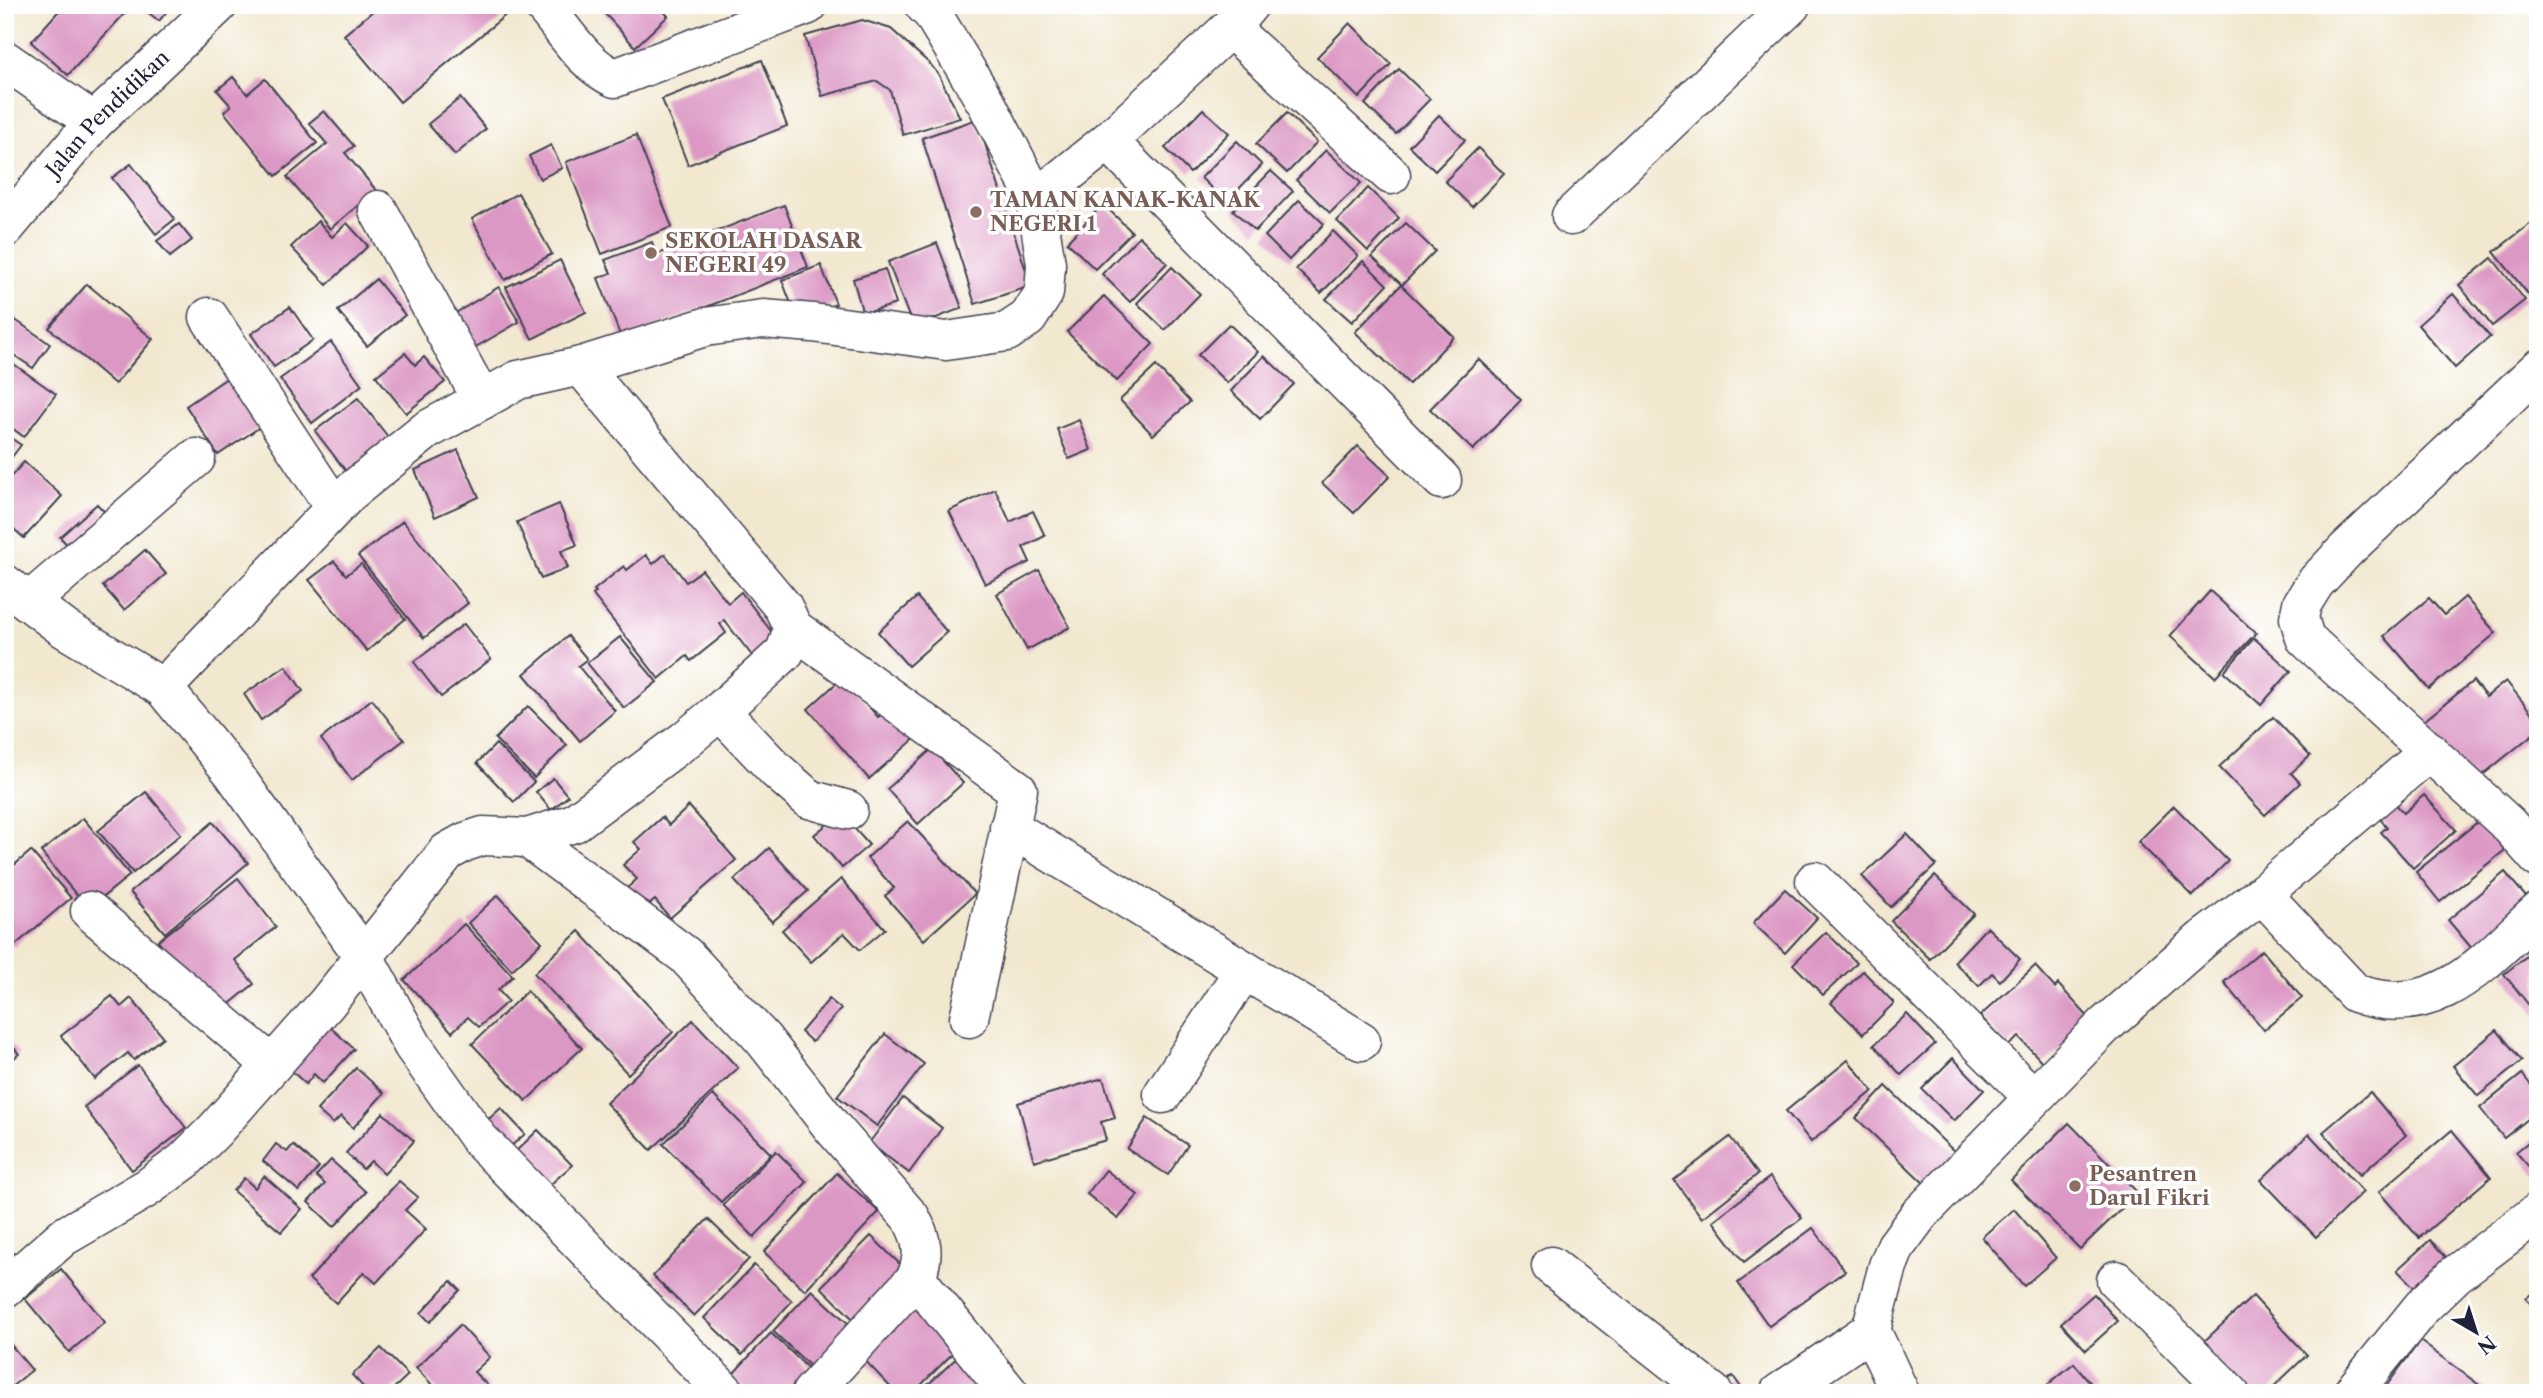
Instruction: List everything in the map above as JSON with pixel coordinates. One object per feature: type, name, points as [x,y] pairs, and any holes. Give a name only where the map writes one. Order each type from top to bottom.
[{"type":"street","name":"Jalan Pendidikan","points":[[5,228],[94,122],[218,5]]},
{"type":"street","points":[[543,5],[593,65],[604,74],[615,78],[808,5]]},
{"type":"street","points":[[163,688],[334,507],[427,430],[518,380],[580,366],[705,327],[763,320],[813,323],[946,341],[1007,332],[1028,318],[1044,293],[1046,264],[1036,199],[988,106],[932,13],[924,5]]},
{"type":"street","points":[[1570,216],[1791,5]]},
{"type":"street","points":[[1036,199],[1108,141],[1240,17],[1391,175]]},
{"type":"street","points":[[5,60],[94,122]]},
{"type":"street","points":[[1108,141],[1442,481]]},
{"type":"street","points":[[378,210],[482,400]]},
{"type":"street","points":[[209,317],[334,507]]},
{"type":"street","points":[[580,366],[783,607],[793,628],[1018,790],[969,1018]]},
{"type":"street","points":[[2538,369],[2346,550],[2315,583],[2302,604],[2299,618],[2305,638],[2508,824],[2538,858]]},
{"type":"street","points":[[196,458],[17,593],[65,629],[163,688],[233,773],[363,957],[413,1046],[479,1139],[726,1393]]},
{"type":"street","points":[[5,1288],[63,1237],[147,1188],[184,1161],[215,1130],[327,1003],[447,852],[483,836],[527,838],[574,823],[720,711],[785,652],[793,628]]},
{"type":"street","points":[[720,711],[776,770],[809,799],[848,810]]},
{"type":"street","points":[[1900,1393],[1871,1330],[1896,1246],[1919,1215],[2104,1026],[2203,939],[2262,894],[2430,751]]},
{"type":"street","points":[[1009,827],[1361,1041]]},
{"type":"street","points":[[527,838],[685,955],[763,1039],[831,1127],[911,1219],[923,1242],[921,1264],[916,1278],[811,1393]]},
{"type":"street","points":[[1815,881],[2033,1097]]},
{"type":"street","points":[[2262,894],[2356,993],[2376,1000],[2419,998],[2448,989],[2467,977],[2538,912]]},
{"type":"street","points":[[90,911],[272,1065]]},
{"type":"street","points":[[1163,1094],[1244,970]]},
{"type":"street","points":[[2352,1393],[2422,1307],[2455,1275],[2538,1212]]},
{"type":"street","points":[[1551,1266],[1713,1393]]},
{"type":"street","points":[[916,1278],[1009,1393]]},
{"type":"street","points":[[2116,1280],[2230,1393]]},
{"type":"street","points":[[1779,1393],[1871,1330]]},
{"type":"building","points":[[64,5],[121,5],[127,11],[68,75],[31,42]]},
{"type":"building","points":[[139,5],[172,5],[159,21]]},
{"type":"building","points":[[380,5],[512,5],[514,8],[400,102],[344,35]]},
{"type":"building","points":[[597,5],[658,5],[668,16],[635,47]]},
{"type":"building","points":[[862,20],[891,29],[930,64],[939,75],[960,118],[903,135],[890,90],[877,81],[822,96],[805,36]]},
{"type":"building","points":[[1350,23],[1391,64],[1359,98],[1317,57]]},
{"type":"building","points":[[762,60],[787,126],[688,165],[662,99]]},
{"type":"building","points":[[1399,69],[1430,99],[1396,134],[1365,104]]},
{"type":"building","points":[[233,77],[247,94],[265,79],[317,143],[276,176],[224,112],[231,106],[217,90]]},
{"type":"building","points":[[460,98],[486,129],[455,155],[428,124]]},
{"type":"building","points":[[1203,109],[1229,133],[1190,173],[1165,148]]},
{"type":"building","points":[[324,111],[354,146],[345,153],[376,190],[330,229],[287,177],[327,144],[309,123]]},
{"type":"building","points":[[1287,113],[1317,142],[1287,173],[1256,144]]},
{"type":"building","points":[[1439,115],[1465,140],[1435,171],[1409,146]]},
{"type":"building","name":"TAMAN KANAK-KANAK NEGERI 1","points":[[977,119],[1031,286],[975,304],[922,138]]},
{"type":"building","points":[[636,135],[672,227],[602,254],[566,162]]},
{"type":"building","points":[[1237,141],[1262,165],[1226,202],[1201,178]]},
{"type":"building","points":[[551,145],[562,168],[540,179],[529,156]]},
{"type":"building","points":[[1478,148],[1504,174],[1472,207],[1445,181]]},
{"type":"building","points":[[1326,150],[1361,183],[1330,213],[1296,180]]},
{"type":"building","points":[[131,164],[175,219],[156,234],[112,178]]},
{"type":"building","points":[[1271,171],[1293,191],[1255,231],[1233,210]]},
{"type":"building","points":[[1368,188],[1399,218],[1368,251],[1337,221]]},
{"type":"building","points":[[518,193],[552,254],[505,280],[472,219]]},
{"type":"building","points":[[1299,200],[1324,224],[1289,260],[1265,236]]},
{"type":"building","points":[[1103,204],[1132,232],[1095,269],[1067,242]]},
{"type":"building","points":[[784,205],[808,267],[622,340],[598,278],[611,273],[605,260],[652,242],[656,255]]},
{"type":"building","points":[[2535,220],[2538,223],[2538,286],[2528,294],[2494,252]]},
{"type":"building","points":[[318,221],[332,237],[347,223],[368,246],[327,285],[291,247]]},
{"type":"building","points":[[1406,223],[1435,251],[1402,285],[1372,257]]},
{"type":"building","points":[[179,224],[192,240],[170,257],[157,241]]},
{"type":"building","points":[[1333,231],[1358,256],[1321,293],[1296,269]]},
{"type":"building","points":[[1139,236],[1167,263],[1130,302],[1102,274]]},
{"type":"building","points":[[937,243],[962,308],[913,327],[888,262]]},
{"type":"building","points":[[2492,258],[2525,300],[2492,326],[2459,285]]},
{"type":"building","points":[[560,260],[586,312],[532,339],[506,287]]},
{"type":"building","points":[[1363,261],[1387,285],[1352,322],[1326,299]]},
{"type":"building","points":[[821,265],[836,304],[797,319],[782,280]]},
{"type":"building","points":[[1172,267],[1200,294],[1165,330],[1137,303]]},
{"type":"building","points":[[885,269],[896,304],[863,314],[853,279]]},
{"type":"building","points":[[376,279],[405,315],[367,346],[338,311]]},
{"type":"building","points":[[87,284],[153,339],[115,384],[49,328]]},
{"type":"building","points":[[1401,285],[1454,337],[1409,384],[1355,332]]},
{"type":"building","points":[[499,287],[519,322],[469,351],[449,317]]},
{"type":"building","points":[[2453,294],[2490,337],[2455,368],[2418,325]]},
{"type":"building","points":[[1104,296],[1153,344],[1117,381],[1067,332]]},
{"type":"building","points":[[290,307],[313,340],[274,367],[251,334]]},
{"type":"building","points":[[14,319],[50,344],[33,368],[5,349],[5,333]]},
{"type":"building","points":[[1229,324],[1258,352],[1227,383],[1198,355]]},
{"type":"building","points":[[331,342],[362,385],[312,423],[280,379]]},
{"type":"building","points":[[405,353],[415,365],[424,357],[445,382],[406,413],[376,376]]},
{"type":"building","points":[[1264,356],[1294,384],[1260,419],[1231,391]]},
{"type":"building","points":[[5,358],[56,394],[24,437],[5,423]]},
{"type":"building","points":[[1479,359],[1521,400],[1473,450],[1430,409]]},
{"type":"building","points":[[1156,366],[1190,402],[1153,435],[1120,400]]},
{"type":"building","points":[[227,378],[260,427],[218,455],[186,406]]},
{"type":"building","points":[[358,398],[392,442],[349,475],[315,431]]},
{"type":"building","points":[[1079,420],[1091,450],[1069,459],[1057,429]]},
{"type":"building","points":[[5,434],[21,445],[5,466]]},
{"type":"building","points":[[1358,446],[1390,476],[1354,513],[1322,483]]},
{"type":"building","points":[[458,450],[479,497],[435,517],[415,470]]},
{"type":"building","points":[[24,462],[62,496],[24,538],[5,521],[5,483]]},
{"type":"building","points":[[995,489],[1010,522],[1033,511],[1045,536],[1023,547],[1030,562],[985,584],[949,511]]},
{"type":"building","points":[[97,504],[121,529],[84,563],[60,537]]},
{"type":"building","points":[[559,504],[577,545],[561,551],[568,568],[541,579],[517,522]]},
{"type":"building","points":[[403,521],[468,603],[424,638],[358,556]]},
{"type":"building","points":[[145,550],[166,574],[124,610],[103,586]]},
{"type":"building","points":[[665,554],[686,582],[702,570],[728,603],[741,592],[777,639],[754,658],[724,620],[720,624],[726,633],[691,661],[687,656],[659,679],[593,595],[596,592],[594,590],[624,566],[627,570],[646,555],[653,564]]},
{"type":"building","points":[[334,561],[346,575],[361,564],[405,619],[367,651],[309,580]]},
{"type":"building","points":[[1039,570],[1070,627],[1027,650],[997,594]]},
{"type":"building","points":[[2210,591],[2256,633],[2215,677],[2170,636]]},
{"type":"building","points":[[917,597],[947,632],[908,666],[878,632]]},
{"type":"building","points":[[2465,597],[2496,633],[2429,689],[2384,636],[2429,598],[2444,615]]},
{"type":"building","points":[[464,624],[491,659],[441,697],[414,662]]},
{"type":"building","points":[[568,636],[587,659],[578,666],[615,711],[580,741],[524,674]]},
{"type":"building","points":[[620,637],[657,682],[624,708],[587,663]]},
{"type":"building","points":[[2254,638],[2291,671],[2261,705],[2224,672]]},
{"type":"building","points":[[286,666],[303,691],[261,720],[244,694]]},
{"type":"building","points":[[843,677],[878,717],[894,704],[920,734],[869,779],[808,709]]},
{"type":"building","points":[[2473,681],[2486,697],[2506,681],[2538,721],[2538,730],[2474,782],[2424,721]]},
{"type":"building","points":[[372,699],[404,740],[352,780],[321,739]]},
{"type":"building","points":[[528,706],[567,745],[534,778],[495,739]]},
{"type":"building","points":[[2273,717],[2310,756],[2291,773],[2300,783],[2265,815],[2219,767]]},
{"type":"building","points":[[496,744],[534,782],[514,802],[477,763]]},
{"type":"building","points":[[932,749],[963,783],[918,824],[887,789]]},
{"type":"building","points":[[553,778],[568,796],[551,810],[536,792]]},
{"type":"building","points":[[146,792],[181,834],[133,873],[98,831]]},
{"type":"building","points":[[2424,795],[2456,830],[2413,868],[2381,832],[2387,827],[2373,811],[2389,797],[2404,813]]},
{"type":"building","points":[[689,806],[736,860],[670,918],[655,900],[643,910],[625,890],[637,879],[623,865],[641,849],[634,842],[662,817],[669,825]]},
{"type":"building","points":[[2174,806],[2228,861],[2193,896],[2138,842]]},
{"type":"building","points":[[841,813],[869,845],[842,868],[814,835]]},
{"type":"building","points":[[83,818],[130,875],[88,909],[41,852]]},
{"type":"building","points":[[2480,820],[2505,850],[2440,902],[2416,872]]},
{"type":"building","points":[[908,821],[975,894],[924,940],[885,896],[894,888],[867,858]]},
{"type":"building","points":[[213,822],[248,863],[165,933],[130,892]]},
{"type":"building","points":[[1907,834],[1936,865],[1891,907],[1862,876]]},
{"type":"building","points":[[769,848],[808,891],[772,922],[734,880]]},
{"type":"building","points":[[31,851],[71,898],[13,947],[5,938],[5,873]]},
{"type":"building","points":[[2505,872],[2531,903],[2474,951],[2448,920]]},
{"type":"building","points":[[1935,876],[1974,914],[1930,959],[1891,921]]},
{"type":"building","points":[[238,878],[276,927],[235,960],[254,984],[216,1015],[158,941]]},
{"type":"building","points":[[841,879],[885,929],[860,950],[844,933],[811,962],[782,930]]},
{"type":"building","points":[[1785,889],[1817,918],[1785,953],[1753,923]]},
{"type":"building","points":[[498,895],[542,942],[512,970],[468,923]]},
{"type":"building","points":[[464,924],[513,976],[498,990],[508,1001],[479,1027],[468,1017],[452,1032],[404,980]]},
{"type":"building","points":[[1987,927],[2020,959],[2000,981],[1992,973],[1979,986],[1954,962]]},
{"type":"building","points":[[579,931],[673,1032],[628,1074],[534,973]]},
{"type":"building","points":[[1826,932],[1857,963],[1823,995],[1793,964]]},
{"type":"building","points":[[2538,947],[2538,1013],[2536,1014],[2504,974]]},
{"type":"building","points":[[2262,950],[2302,998],[2264,1030],[2224,982]]},
{"type":"building","points":[[2035,966],[2055,988],[2058,984],[2091,1020],[2044,1064],[2019,1037],[2008,1046],[1980,1016]]},
{"type":"building","points":[[1863,971],[1894,1003],[1863,1034],[1831,1003]]},
{"type":"building","points":[[527,991],[582,1048],[526,1101],[472,1044]]},
{"type":"building","points":[[112,996],[121,1007],[131,998],[163,1037],[134,1060],[128,1053],[95,1079],[61,1036]]},
{"type":"building","points":[[829,999],[841,1009],[812,1042],[801,1032]]},
{"type":"building","points":[[1907,1014],[1935,1044],[1901,1075],[1874,1045]]},
{"type":"building","points":[[693,1020],[738,1068],[651,1150],[606,1103]]},
{"type":"building","points":[[327,1024],[354,1049],[323,1083],[314,1074],[306,1084],[287,1067]]},
{"type":"building","points":[[2497,1030],[2522,1061],[2478,1096],[2453,1066]]},
{"type":"building","points":[[885,1034],[924,1064],[877,1126],[837,1096]]},
{"type":"building","points":[[5,1037],[19,1054],[5,1066]]},
{"type":"building","points":[[1953,1058],[1984,1090],[1954,1121],[1922,1089]]},
{"type":"building","points":[[1848,1060],[1873,1091],[1811,1142],[1786,1111]]},
{"type":"building","points":[[138,1065],[186,1128],[132,1170],[84,1107]]},
{"type":"building","points":[[356,1068],[384,1093],[353,1128],[341,1116],[333,1124],[317,1110]]},
{"type":"building","points":[[2522,1074],[2538,1094],[2538,1111],[2504,1138],[2480,1108]]},
{"type":"building","points":[[1103,1078],[1115,1118],[1101,1122],[1106,1140],[1034,1161],[1018,1103]]},
{"type":"building","points":[[1886,1086],[1959,1156],[1929,1188],[1856,1118]]},
{"type":"building","points":[[2370,1092],[2406,1135],[2360,1175],[2323,1132]]},
{"type":"building","points":[[713,1095],[771,1154],[721,1202],[663,1144]]},
{"type":"building","points":[[903,1098],[942,1128],[909,1173],[869,1143]]},
{"type":"building","points":[[501,1108],[525,1134],[503,1153],[479,1128]]},
{"type":"building","points":[[383,1113],[414,1141],[384,1174],[371,1161],[363,1169],[346,1153]]},
{"type":"building","points":[[1147,1118],[1188,1145],[1168,1175],[1127,1149]]},
{"type":"building","name":"Pesantren Darul Fikri","points":[[2069,1123],[2138,1193],[2080,1249],[2011,1180]]},
{"type":"building","points":[[538,1130],[572,1165],[541,1193],[509,1158]]},
{"type":"building","points":[[2452,1130],[2491,1177],[2419,1238],[2379,1192]]},
{"type":"building","points":[[2309,1134],[2363,1192],[2316,1237],[2261,1180]]},
{"type":"building","points":[[2538,1134],[2538,1177],[2516,1152]]},
{"type":"building","points":[[1730,1137],[1758,1174],[1702,1218],[1674,1180]]},
{"type":"building","points":[[276,1144],[287,1152],[293,1145],[319,1167],[299,1191],[263,1161]]},
{"type":"building","points":[[776,1151],[807,1182],[754,1237],[723,1205]]},
{"type":"building","points":[[331,1160],[366,1192],[334,1227],[308,1202],[325,1184],[316,1176]]},
{"type":"building","points":[[1106,1170],[1138,1195],[1118,1219],[1087,1194]]},
{"type":"building","points":[[837,1173],[879,1212],[805,1290],[764,1252]]},
{"type":"building","points":[[264,1176],[302,1209],[281,1232],[233,1191],[244,1178],[255,1188]]},
{"type":"building","points":[[1770,1177],[1802,1218],[1744,1262],[1713,1221]]},
{"type":"building","points":[[399,1181],[418,1197],[405,1210],[426,1229],[376,1283],[364,1272],[336,1303],[309,1279]]},
{"type":"building","points":[[2014,1209],[2056,1258],[2024,1286],[1982,1237]]},
{"type":"building","points":[[708,1219],[749,1259],[694,1316],[653,1276]]},
{"type":"building","points":[[1813,1228],[1845,1271],[1769,1326],[1738,1283]]},
{"type":"building","points":[[871,1236],[906,1270],[856,1322],[821,1287]]},
{"type":"building","points":[[2430,1240],[2446,1257],[2414,1287],[2397,1270]]},
{"type":"building","points":[[754,1265],[792,1301],[742,1355],[704,1318]]},
{"type":"building","points":[[61,1269],[105,1322],[69,1352],[25,1299]]},
{"type":"building","points":[[451,1281],[460,1290],[430,1322],[421,1313]]},
{"type":"building","points":[[2538,1289],[2538,1314],[2526,1298]]},
{"type":"building","points":[[812,1290],[852,1327],[813,1369],[773,1331]]},
{"type":"building","points":[[2094,1294],[2118,1321],[2086,1350],[2061,1323]]},
{"type":"building","points":[[2253,1296],[2307,1355],[2267,1393],[2245,1393],[2200,1345]]},
{"type":"building","points":[[912,1304],[956,1350],[913,1393],[896,1393],[859,1354]]},
{"type":"building","points":[[460,1325],[490,1357],[474,1372],[489,1387],[483,1393],[440,1393],[416,1368]]},
{"type":"building","points":[[771,1333],[812,1372],[792,1393],[748,1393],[731,1376]]},
{"type":"building","points":[[5,1338],[32,1370],[5,1392]]},
{"type":"building","points":[[2420,1341],[2490,1393],[2398,1393],[2387,1385]]},
{"type":"building","points":[[381,1348],[408,1375],[389,1393],[369,1393],[352,1375]]},
{"type":"building","points":[[964,1351],[1002,1393],[919,1393]]},
{"type":"building","points":[[2074,1363],[2099,1393],[2050,1393],[2045,1387]]},
{"type":"building","points":[[1733,1376],[1745,1393],[1711,1393]]},
{"type":"place","name":"TAMAN KANAK-KANAK NEGERI 1","points":[[976,212]]},
{"type":"place","name":"SEKOLAH DASAR NEGERI 49","points":[[651,253]]},
{"type":"place","name":"Pesantren Darul Fikri","points":[[2075,1186]]}]
